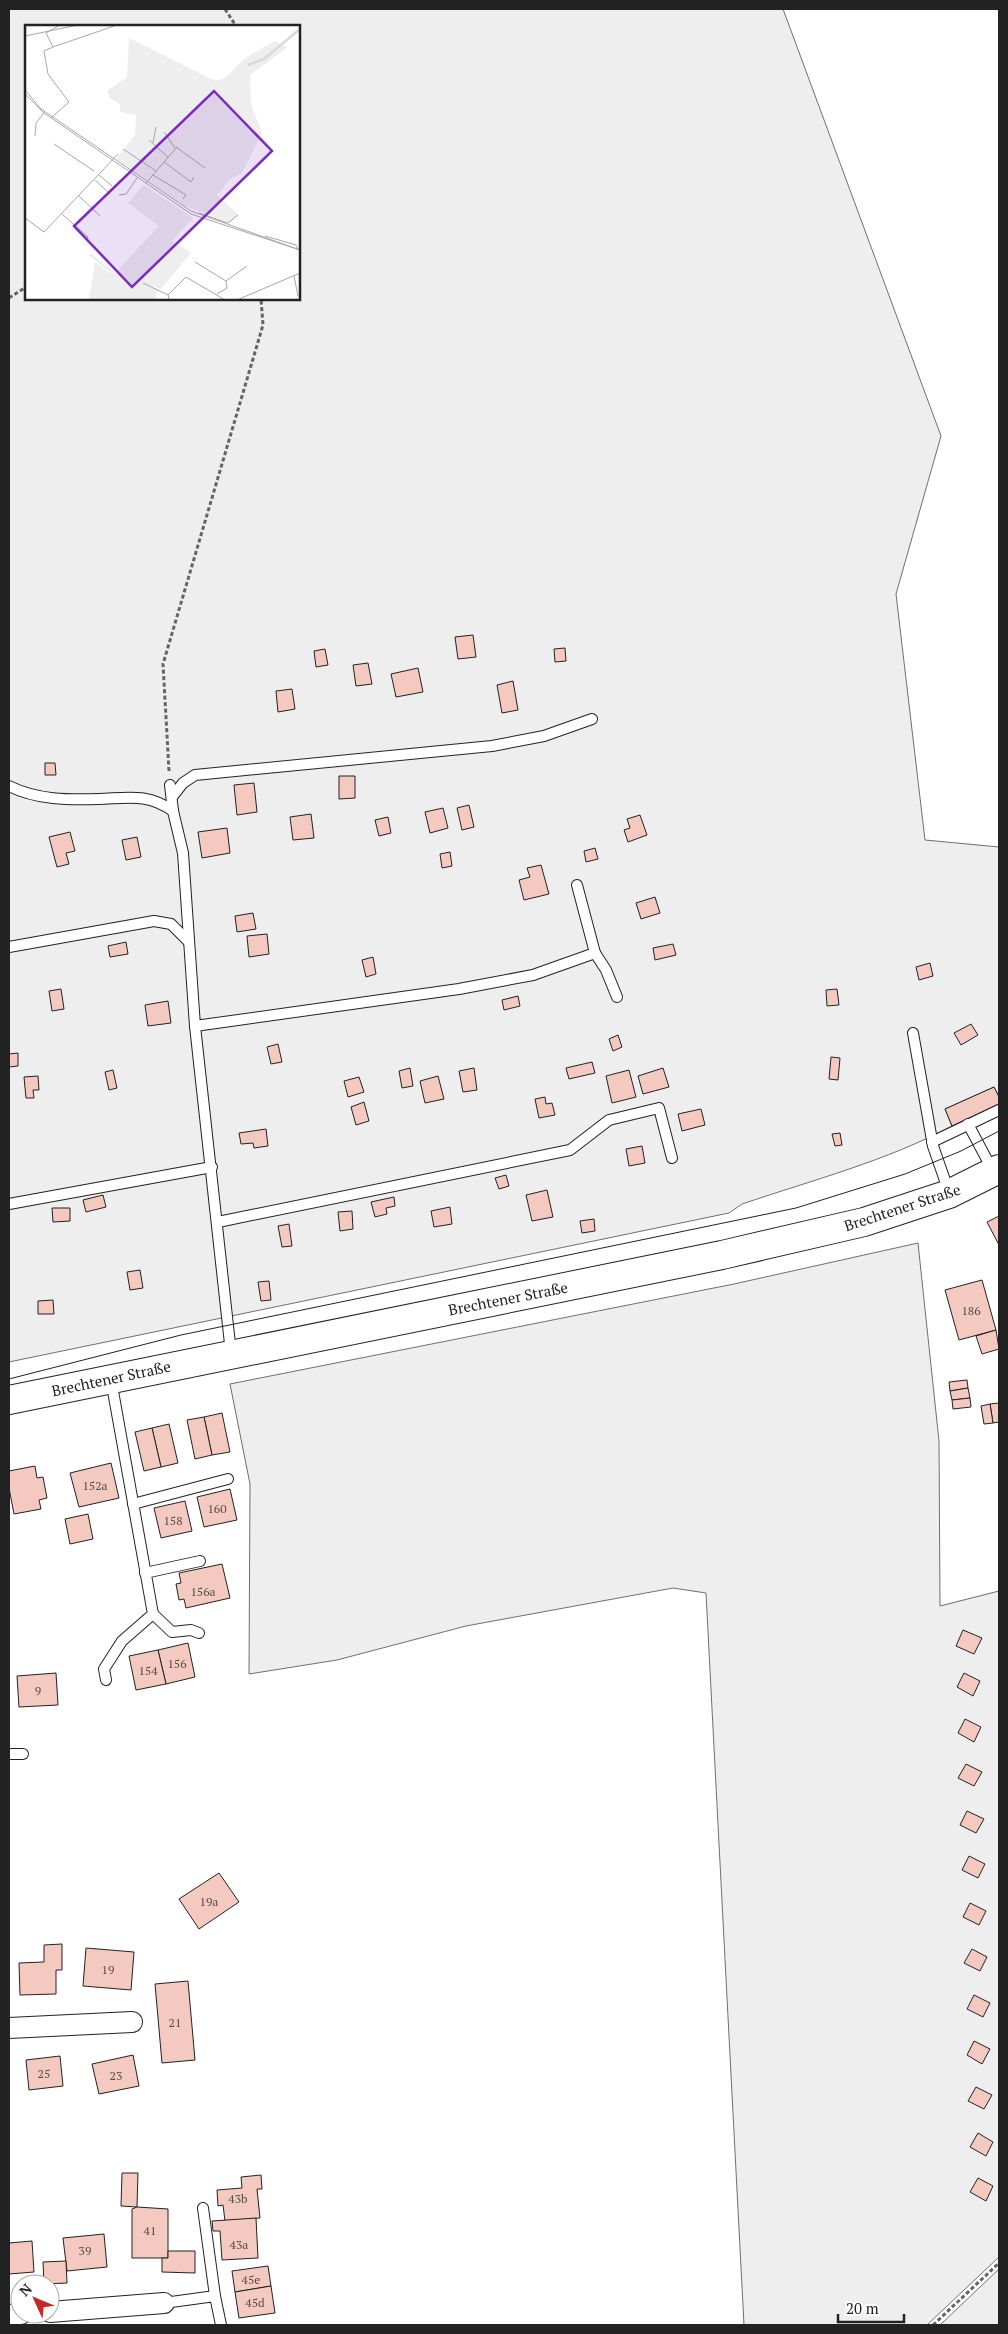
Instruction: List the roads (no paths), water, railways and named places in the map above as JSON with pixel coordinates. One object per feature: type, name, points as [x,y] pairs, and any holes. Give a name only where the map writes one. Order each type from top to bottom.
[{"type":"main road","name":"Brechtener Straße","points":[[9,1400],[231,1353],[722,1255],[864,1222],[949,1194],[996,1171]]},
{"type":"street","points":[[9,2028],[132,2022]]},
{"type":"street","points":[[60,2311],[164,2303]]},
{"type":"lane","points":[[172,797],[183,783],[194,775],[492,746],[544,736],[592,719]]},
{"type":"lane","points":[[170,785],[173,811],[183,854],[195,1026],[212,1166],[231,1353]]},
{"type":"lane","points":[[9,786],[29,795],[55,799],[142,797],[161,802],[173,811]]},
{"type":"lane","points":[[577,885],[595,953],[606,970],[616,997]]},
{"type":"lane","points":[[9,947],[154,921],[172,924],[188,941]]},
{"type":"lane","points":[[195,1026],[459,989],[533,975],[595,953]]},
{"type":"lane","points":[[913,1033],[932,1142],[949,1194]]},
{"type":"lane","points":[[218,1222],[570,1150],[609,1120],[659,1108],[672,1158]]},
{"type":"lane","points":[[932,1142],[999,1110]]},
{"type":"lane","points":[[968,1124],[996,1171]]},
{"type":"lane","points":[[9,1204],[212,1166]]},
{"type":"lane","points":[[111,1379],[153,1614],[172,1632],[191,1630],[199,1633]]},
{"type":"lane","points":[[133,1504],[228,1480]]},
{"type":"lane","points":[[145,1573],[200,1560]]},
{"type":"lane","points":[[106,1680],[104,1669],[122,1641],[153,1614]]},
{"type":"lane","points":[[9,1754],[23,1754]]},
{"type":"lane","points":[[203,2208],[215,2296],[221,2325]]},
{"type":"lane","points":[[164,2303],[215,2296]]},
{"type":"tram line","points":[[9,1379],[181,1335],[796,1208],[905,1174],[961,1151],[999,1131]]}]
